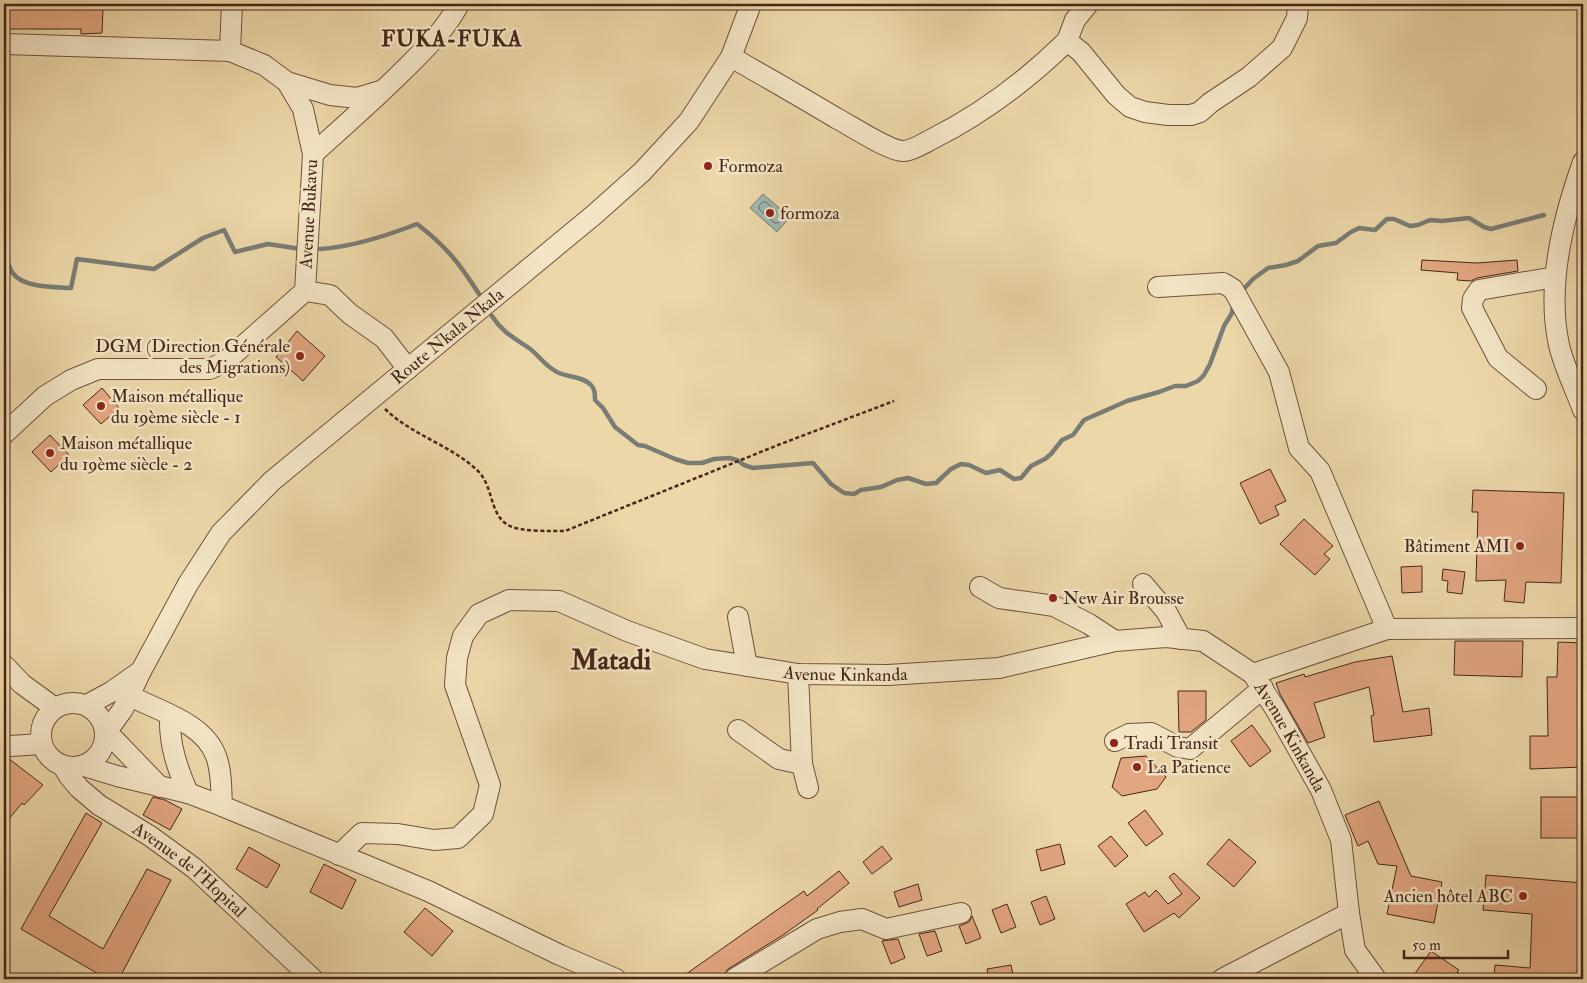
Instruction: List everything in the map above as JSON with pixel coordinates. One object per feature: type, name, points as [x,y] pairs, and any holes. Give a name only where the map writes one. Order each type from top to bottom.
[{"type":"street","points":[[230,50],[232,4]]},
{"type":"street","points":[[313,154],[385,89],[432,42],[459,4]]},
{"type":"street","name":"Route Nkala Nkala","points":[[105,729],[118,716],[130,696],[188,584],[221,534],[272,481],[595,214],[642,172],[689,121],[731,57],[751,4]]},
{"type":"street","points":[[731,57],[866,134],[890,147],[903,151],[942,134],[985,109],[1020,82],[1067,41],[1075,20],[1088,4]]},
{"type":"street","points":[[1067,41],[1081,52],[1116,95],[1130,107],[1168,115],[1191,115],[1200,112],[1250,76],[1282,48],[1297,18],[1298,4]]},
{"type":"street","name":"Avenue Bukavu","points":[[4,44],[230,50],[264,66],[287,82],[303,109],[313,154],[306,291],[226,361],[210,369],[98,369],[71,380],[45,396],[4,434]]},
{"type":"street","points":[[287,82],[330,95],[357,98],[385,89]]},
{"type":"street","points":[[1583,162],[1574,186],[1561,238],[1555,278],[1555,316],[1559,346],[1583,410]]},
{"type":"street","points":[[1536,389],[1498,358],[1472,308],[1472,299],[1479,290],[1555,278]]},
{"type":"street","points":[[1158,287],[1223,283],[1238,298],[1279,372],[1299,448],[1320,471],[1388,629]]},
{"type":"street","points":[[306,291],[330,295],[350,314],[384,338],[408,369]]},
{"type":"street","points":[[1144,584],[1166,611],[1181,639]]},
{"type":"street","points":[[980,588],[999,598],[1054,606],[1089,624],[1115,641]]},
{"type":"street","name":"Avenue Kinkanda","points":[[339,855],[362,833],[398,834],[434,840],[458,838],[483,814],[490,785],[455,685],[457,658],[464,636],[479,614],[509,600],[558,601],[627,631],[705,659],[798,674],[888,675],[999,668],[1115,641],[1166,637],[1203,642],[1258,681],[1321,790],[1341,840],[1349,913],[1356,950],[1376,979]]},
{"type":"street","points":[[738,617],[747,666]]},
{"type":"street","points":[[1114,741],[1129,734],[1150,733],[1178,747],[1190,749],[1258,681],[1388,629],[1583,628]]},
{"type":"street","points":[[4,665],[22,684],[55,708]]},
{"type":"street","points":[[87,705],[111,692],[142,671]]},
{"type":"street","points":[[798,674],[802,764],[808,788]]},
{"type":"street","points":[[130,696],[198,730],[209,742],[216,756],[220,773],[222,806]]},
{"type":"street","points":[[76,702],[87,705],[103,721],[105,742],[101,753],[84,766],[74,768],[63,766],[50,758],[42,744],[41,731],[46,718],[55,708],[65,704],[76,702]]},
{"type":"street","points":[[170,716],[170,731],[175,762],[188,793]]},
{"type":"street","points":[[105,729],[160,787]]},
{"type":"street","points":[[738,730],[779,759],[802,764]]},
{"type":"street","points":[[4,745],[42,744]]},
{"type":"street","name":"Avenue de l'Hopital","points":[[63,766],[79,788],[99,805],[150,836],[194,868],[313,979]]},
{"type":"street","points":[[84,766],[188,793],[222,806],[428,891],[560,955],[616,979]]},
{"type":"street","points":[[734,979],[816,929],[832,924],[862,919],[886,929],[961,913]]},
{"type":"street","points":[[1222,979],[1349,913]]},
{"type":"path","points":[[373,398],[396,420],[462,458],[479,472],[489,488],[498,516],[503,522],[511,527],[543,531],[565,531],[778,445],[894,401]]},
{"type":"water","name":"formoza","points":[[763,194],[790,217],[777,232],[750,208]]},
{"type":"building","points":[[5,4],[84,4],[84,9],[103,9],[102,33],[81,34],[81,29],[6,29]]},
{"type":"building","points":[[1422,260],[1477,263],[1517,260],[1518,271],[1477,278],[1471,281],[1457,280],[1458,273],[1421,270]]},
{"type":"building","name":"DGM (Direction Générale des Migrations)","points":[[297,331],[325,356],[303,381],[276,357]]},
{"type":"building","name":"Maison métallique du 19ème siècle - 1","points":[[102,388],[119,408],[101,424],[83,405]]},
{"type":"building","name":"Maison métallique du 19ème siècle - 2","points":[[50,435],[69,455],[51,472],[32,452]]},
{"type":"building","points":[[1270,469],[1286,501],[1275,506],[1279,515],[1260,524],[1240,483]]},
{"type":"building","name":"Bâtiment AMI","points":[[1473,490],[1564,493],[1561,583],[1526,582],[1524,603],[1504,601],[1506,580],[1476,581],[1478,512],[1472,512]]},
{"type":"building","points":[[1304,519],[1333,546],[1324,554],[1330,559],[1315,575],[1280,544]]},
{"type":"building","points":[[1422,566],[1422,592],[1402,593],[1401,567]]},
{"type":"building","points":[[1443,569],[1465,572],[1462,594],[1447,592],[1448,581],[1442,580]]},
{"type":"building","points":[[1455,641],[1523,641],[1522,677],[1454,675]]},
{"type":"building","points":[[1558,642],[1583,643],[1583,767],[1530,769],[1530,736],[1548,736],[1547,677],[1557,677]]},
{"type":"building","points":[[1392,656],[1403,712],[1429,708],[1432,735],[1374,742],[1371,716],[1374,715],[1369,687],[1314,703],[1325,737],[1308,743],[1280,694],[1276,683],[1304,674],[1305,677],[1355,662]]},
{"type":"building","points":[[1178,691],[1206,691],[1206,720],[1191,732],[1179,732]]},
{"type":"building","points":[[1252,725],[1271,751],[1250,767],[1231,741]]},
{"type":"building","name":"La Patience","points":[[1146,756],[1166,777],[1157,789],[1122,796],[1112,787],[1121,758]]},
{"type":"building","points":[[4,757],[8,758],[43,785],[24,805],[22,803],[4,825]]},
{"type":"building","points":[[153,797],[165,800],[182,809],[170,830],[143,815]]},
{"type":"building","points":[[1541,797],[1583,797],[1583,838],[1541,838]]},
{"type":"building","points":[[1379,801],[1411,876],[1442,882],[1434,923],[1387,914],[1397,866],[1378,864],[1368,841],[1358,846],[1345,815]]},
{"type":"building","points":[[1145,810],[1163,834],[1146,846],[1128,823]]},
{"type":"building","points":[[86,813],[102,823],[49,916],[103,949],[147,869],[171,880],[119,979],[107,979],[21,929]]},
{"type":"building","points":[[1111,836],[1128,856],[1115,867],[1098,846]]},
{"type":"building","points":[[1229,839],[1256,862],[1234,887],[1207,864]]},
{"type":"building","points":[[1060,844],[1065,864],[1041,871],[1036,850]]},
{"type":"building","points":[[882,846],[892,859],[872,874],[863,862]]},
{"type":"building","points":[[249,847],[280,865],[267,888],[236,869]]},
{"type":"building","points":[[324,864],[356,880],[342,909],[310,892]]},
{"type":"building","points":[[839,871],[849,883],[818,910],[783,935],[728,969],[723,977],[719,979],[679,979],[804,891],[807,896]]},
{"type":"building","points":[[1174,873],[1200,898],[1179,918],[1174,913],[1144,932],[1126,904],[1145,892],[1149,897],[1156,890],[1168,904],[1182,894],[1169,877]]},
{"type":"building","points":[[1486,875],[1583,883],[1581,967],[1578,967],[1577,979],[1494,979],[1495,965],[1530,968],[1532,914],[1483,910]]},
{"type":"building","points":[[918,884],[922,900],[899,907],[894,892]]},
{"type":"building","points":[[1046,896],[1055,919],[1040,925],[1031,902]]},
{"type":"building","points":[[1007,904],[1016,927],[1001,933],[992,910]]},
{"type":"building","points":[[425,908],[453,931],[432,956],[404,932]]},
{"type":"building","points":[[972,916],[981,938],[966,944],[959,926],[969,922]]},
{"type":"building","points":[[935,931],[942,951],[927,956],[919,934]]},
{"type":"building","points":[[898,939],[905,958],[891,964],[882,941]]},
{"type":"building","points":[[1431,951],[1459,970],[1457,972],[1468,979],[1411,979]]},
{"type":"building","points":[[1011,965],[1014,979],[989,979],[987,969]]},
{"type":"waterway","points":[[1241,292],[1253,279],[1268,268],[1298,261],[1318,246],[1336,243],[1359,228],[1375,230],[1387,219],[1394,219],[1410,226],[1430,220],[1442,221],[1469,218],[1491,229],[1544,215]]},
{"type":"waterway","points":[[320,249],[345,246],[369,240],[417,224],[452,256],[479,294]]},
{"type":"waterway","points":[[4,245],[12,272],[23,281],[39,286],[71,288],[77,259],[154,269],[203,238],[224,230],[235,252],[268,244],[301,249]]},
{"type":"waterway","points":[[492,316],[504,331],[533,351],[550,368],[559,373],[588,382],[594,390],[595,400],[603,408],[615,427],[638,445],[688,463],[702,463],[714,459],[729,458],[753,468],[813,463],[831,484],[844,493],[854,494],[861,490],[881,487],[897,480],[908,478],[926,484],[936,483],[951,469],[961,464],[969,465],[986,473],[1000,470],[1014,479],[1021,478],[1031,466],[1051,454],[1062,440],[1073,435],[1084,420],[1127,401],[1175,386],[1186,386],[1198,381],[1210,364],[1224,326],[1232,313],[1233,305]]},
{"type":"place","name":"Formoza","points":[[708,166]]},
{"type":"place","name":"formoza","points":[[770,213]]},
{"type":"place","name":"DGM (Direction Générale des Migrations)","points":[[300,356]]},
{"type":"place","name":"Maison métallique du 19ème siècle - 1","points":[[101,406]]},
{"type":"place","name":"Maison métallique du 19ème siècle - 2","points":[[50,453]]},
{"type":"place","name":"Bâtiment AMI","points":[[1520,546]]},
{"type":"place","name":"New Air Brousse","points":[[1053,598]]},
{"type":"place","name":"Tradi Transit","points":[[1114,743]]},
{"type":"place","name":"La Patience","points":[[1137,767]]},
{"type":"place","name":"Ancien hôtel ABC","points":[[1523,896]]},
{"type":"district","name":"FUKA-FUKA","points":[[452,39]]},
{"type":"district","name":"Matadi","points":[[611,660]]}]
